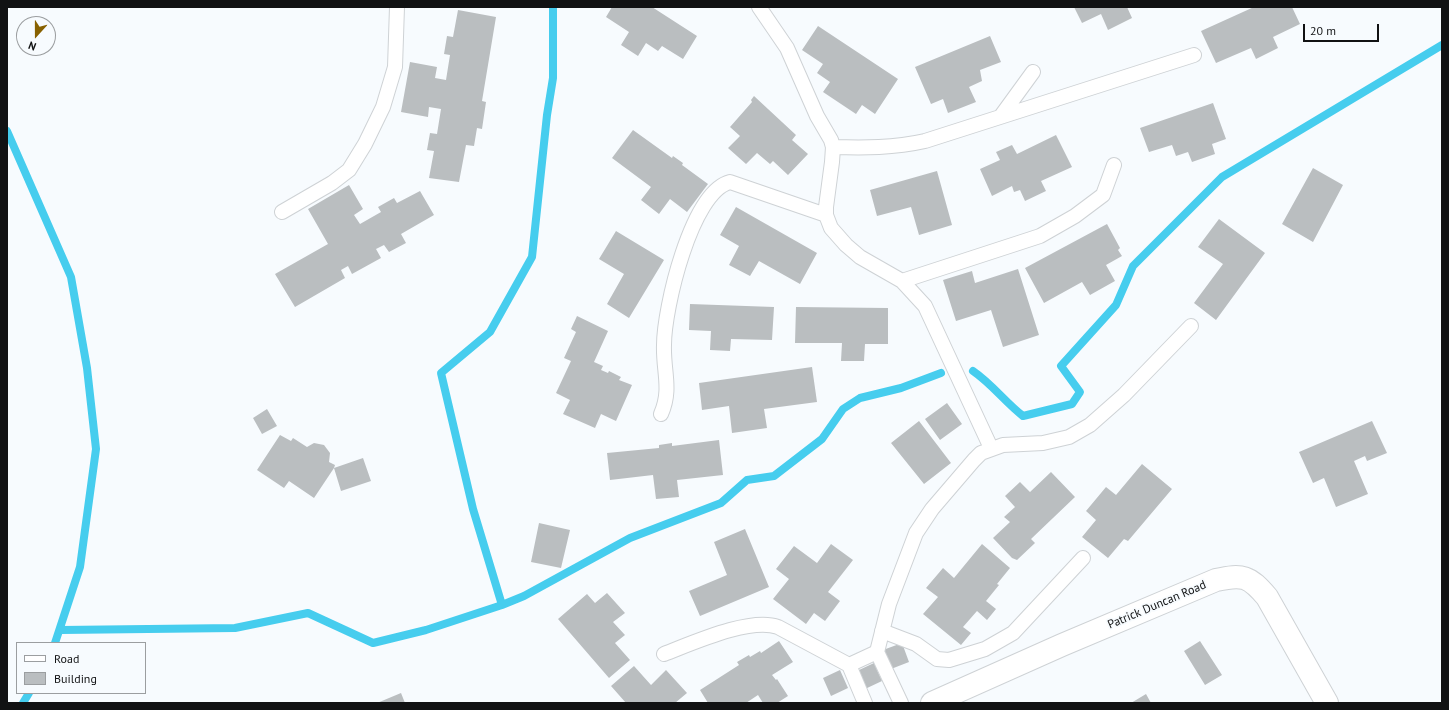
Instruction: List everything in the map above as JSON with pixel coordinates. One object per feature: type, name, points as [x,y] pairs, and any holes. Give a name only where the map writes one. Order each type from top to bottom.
[{"type":"street","name":"Patrick Duncan Road","points":[[932,703],[1062,645],[1216,580],[1235,576],[1246,578],[1259,587],[1267,597],[1327,703]]},
{"type":"lane","points":[[282,212],[332,183],[349,170],[365,144],[383,107],[395,67],[397,7]]},
{"type":"lane","points":[[759,7],[787,48],[833,147],[827,193],[826,215],[831,228],[846,245],[860,257],[902,281],[925,306],[991,448]]},
{"type":"lane","points":[[833,147],[876,148],[906,146],[1194,55]]},
{"type":"lane","points":[[1001,116],[1033,72]]},
{"type":"lane","points":[[902,281],[1040,236],[1075,216],[1102,195],[1114,165]]},
{"type":"lane","points":[[661,414],[668,396],[664,345],[668,308],[692,227],[714,191],[730,182],[826,215]]},
{"type":"lane","points":[[901,703],[877,652],[889,604],[916,533],[932,509],[981,453],[991,448],[1003,445],[1044,443],[1069,437],[1090,425],[1124,395],[1191,326]]},
{"type":"lane","points":[[882,631],[916,644],[938,658],[949,660],[985,649],[1014,633],[1083,558]]},
{"type":"lane","points":[[664,654],[735,629],[768,623],[849,665],[865,703]]},
{"type":"lane","points":[[849,665],[877,652]]},
{"type":"building","points":[[612,7],[652,7],[697,36],[683,59],[662,46],[658,51],[646,43],[638,56],[621,45],[629,32],[606,17]]},
{"type":"building","points":[[1074,7],[1127,7],[1132,18],[1108,30],[1101,14],[1082,23]]},
{"type":"building","points":[[1254,7],[1292,7],[1300,24],[1273,37],[1278,48],[1256,59],[1251,48],[1216,63],[1201,31]]},
{"type":"building","points":[[458,10],[496,17],[482,101],[486,102],[482,129],[477,128],[474,146],[466,145],[459,182],[429,178],[434,151],[427,150],[430,133],[437,134],[441,109],[429,107],[428,117],[401,112],[410,62],[437,67],[435,78],[446,80],[450,55],[444,54],[447,36],[453,37]]},
{"type":"building","points":[[818,26],[898,79],[875,114],[862,105],[856,114],[823,92],[830,82],[817,73],[823,64],[802,50]]},
{"type":"building","points":[[990,36],[1001,62],[980,70],[982,81],[969,87],[976,102],[948,113],[943,99],[931,104],[915,67]]},
{"type":"building","points":[[754,96],[796,135],[792,140],[808,154],[788,175],[773,161],[770,164],[757,153],[746,164],[728,148],[740,136],[730,127],[752,102],[751,100]]},
{"type":"building","points":[[1213,103],[1226,139],[1212,144],[1215,154],[1192,162],[1188,152],[1176,156],[1172,145],[1149,152],[1140,128]]},
{"type":"building","points":[[633,130],[672,158],[673,156],[683,163],[682,165],[708,184],[687,212],[670,199],[659,214],[641,200],[651,187],[612,158]]},
{"type":"building","points":[[1056,135],[1072,167],[1041,181],[1046,191],[1025,201],[1020,190],[1014,192],[1012,186],[992,196],[980,169],[1000,160],[996,152],[1012,145],[1017,154]]},
{"type":"building","points":[[1313,168],[1343,185],[1313,242],[1282,224]]},
{"type":"building","points":[[937,171],[952,225],[919,235],[911,207],[877,216],[870,190]]},
{"type":"building","points":[[349,185],[363,209],[354,215],[360,224],[381,212],[378,207],[394,198],[397,203],[420,191],[434,215],[401,234],[406,243],[389,252],[384,245],[376,249],[381,258],[352,274],[348,266],[341,270],[345,278],[295,307],[275,274],[328,244],[308,209]]},
{"type":"building","points":[[736,207],[817,253],[800,284],[759,261],[750,276],[729,265],[739,246],[720,235]]},
{"type":"building","points":[[1219,219],[1265,253],[1216,320],[1194,303],[1223,264],[1198,247]]},
{"type":"building","points":[[1107,224],[1120,248],[1118,250],[1122,256],[1106,265],[1115,281],[1090,295],[1082,282],[1044,303],[1025,268]]},
{"type":"building","points":[[616,231],[664,260],[629,318],[607,304],[624,274],[599,259]]},
{"type":"building","points":[[1018,269],[1039,335],[1003,347],[991,310],[956,321],[943,280],[972,271],[975,283]]},
{"type":"building","points":[[690,304],[774,307],[772,340],[731,339],[730,351],[710,350],[711,331],[689,330]]},
{"type":"building","points":[[796,307],[888,308],[888,344],[865,344],[864,361],[841,361],[842,343],[795,343]]},
{"type":"building","points":[[577,316],[608,331],[594,362],[603,366],[601,370],[608,373],[609,371],[621,377],[619,380],[632,385],[616,421],[601,414],[595,428],[563,414],[570,400],[556,393],[571,361],[564,358],[576,332],[571,329]]},
{"type":"building","points":[[812,367],[817,402],[764,409],[767,428],[732,433],[729,406],[702,410],[699,383]]},
{"type":"building","points":[[947,403],[962,424],[940,440],[925,419]]},
{"type":"building","points":[[267,409],[277,426],[262,434],[253,418]]},
{"type":"building","points":[[919,421],[951,463],[924,484],[891,443]]},
{"type":"building","points":[[1372,421],[1387,453],[1367,461],[1365,456],[1354,461],[1368,494],[1336,507],[1324,478],[1313,483],[1299,452]]},
{"type":"building","points":[[280,435],[291,441],[293,438],[307,447],[314,443],[324,445],[330,453],[329,462],[335,465],[334,468],[314,498],[289,481],[284,488],[257,470]]},
{"type":"building","points":[[719,440],[723,475],[677,480],[679,497],[656,499],[653,475],[610,480],[607,453],[659,448],[659,445],[672,443],[672,446]]},
{"type":"building","points":[[363,458],[371,481],[341,491],[334,468]]},
{"type":"building","points":[[1142,464],[1172,489],[1128,541],[1124,539],[1108,558],[1082,537],[1096,520],[1086,511],[1106,487],[1116,495]]},
{"type":"building","points":[[1051,472],[1075,497],[1031,539],[1035,543],[1017,560],[1012,558],[993,538],[1010,522],[1004,517],[1015,507],[1005,496],[1020,482],[1030,492]]},
{"type":"building","points":[[539,523],[570,530],[561,568],[531,562]]},
{"type":"building","points":[[745,529],[769,587],[700,616],[689,591],[727,575],[714,542]]},
{"type":"building","points":[[831,544],[853,560],[828,592],[840,601],[825,621],[814,613],[806,624],[773,599],[789,579],[776,569],[794,546],[817,563]]},
{"type":"building","points":[[982,544],[1010,568],[986,601],[996,609],[987,620],[977,611],[963,627],[971,633],[961,645],[923,614],[938,597],[926,588],[943,568],[954,578]]},
{"type":"building","points":[[607,593],[625,613],[613,622],[625,635],[615,643],[630,660],[609,678],[558,619],[587,594],[595,603]]},
{"type":"building","points":[[779,641],[793,662],[772,675],[776,680],[777,679],[788,696],[777,703],[763,703],[758,695],[746,703],[708,703],[700,690],[739,665],[737,662],[749,655],[750,657],[760,651],[761,653]]},
{"type":"building","points":[[1200,641],[1222,675],[1205,685],[1184,651]]},
{"type":"building","points":[[902,643],[909,662],[891,669],[883,650]]},
{"type":"building","points":[[874,663],[882,681],[865,689],[857,671]]},
{"type":"building","points":[[634,666],[651,685],[666,670],[687,693],[675,703],[626,703],[611,686]]},
{"type":"building","points":[[840,670],[848,688],[831,696],[823,678]]},
{"type":"building","points":[[401,693],[405,703],[377,703]]},
{"type":"building","points":[[1146,694],[1151,703],[1131,703]]},
{"type":"waterway","points":[[61,630],[235,628],[308,613],[373,643],[426,630],[502,605],[473,509],[441,373],[490,332],[532,257],[547,115],[553,78],[553,7]]},
{"type":"waterway","points":[[973,371],[1023,416],[1072,404],[1080,392],[1061,366],[1116,305],[1133,266],[1222,177],[1442,45]]},
{"type":"waterway","points":[[7,131],[71,277],[87,368],[96,449],[80,567],[55,642]]},
{"type":"waterway","points":[[502,605],[524,596],[630,538],[721,503],[747,480],[774,476],[822,439],[843,409],[860,398],[901,388],[941,373]]},
{"type":"waterway","points":[[23,703],[28,694]]}]
